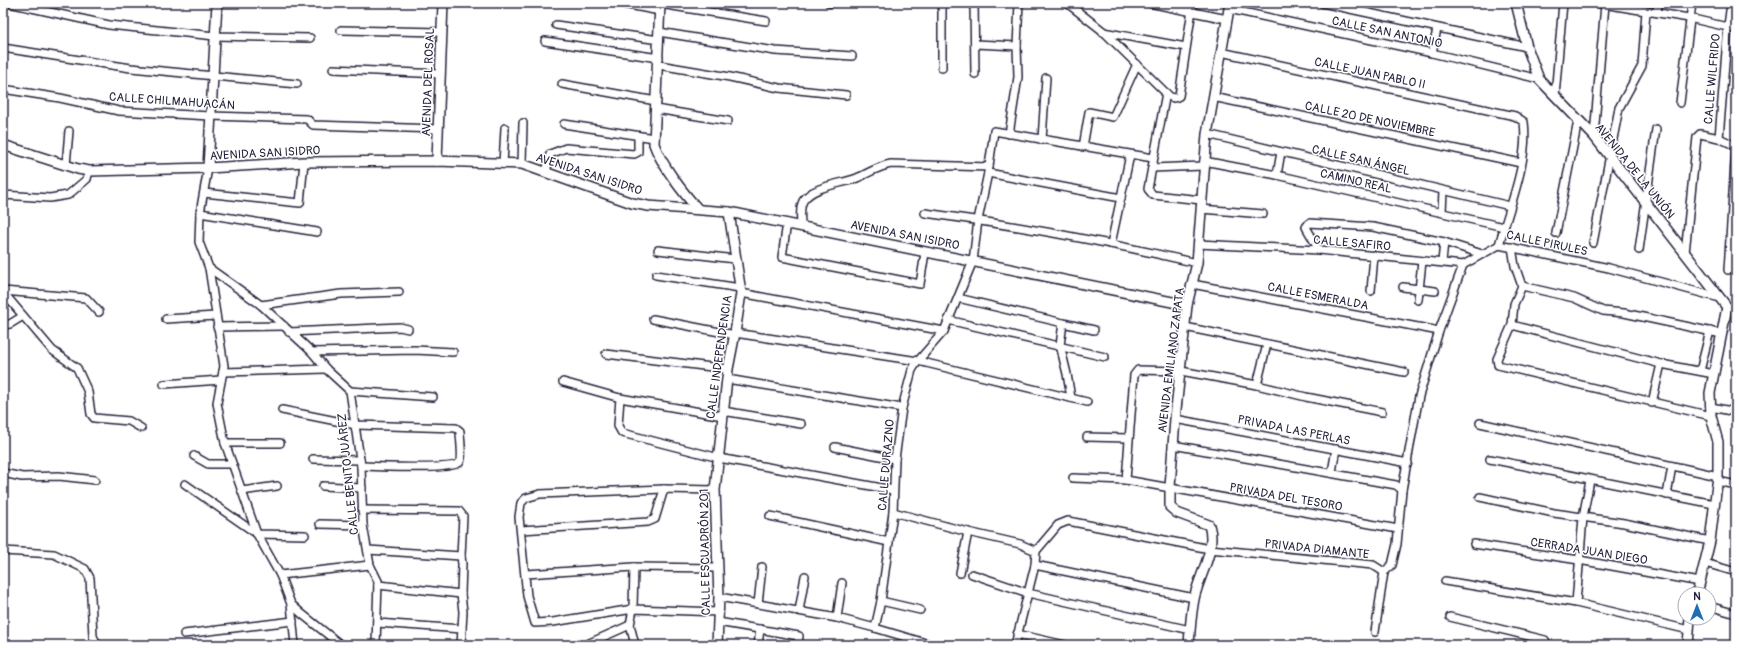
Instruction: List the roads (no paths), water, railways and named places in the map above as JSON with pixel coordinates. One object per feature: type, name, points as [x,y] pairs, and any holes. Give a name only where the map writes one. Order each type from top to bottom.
[{"type":"main road","points":[[208,168],[216,3]]},
{"type":"main road","name":"AVENIDA DEL ROSAL","points":[[437,161],[443,3]]},
{"type":"main road","name":"AVENIDA DE LA UNIÓN","points":[[1515,3],[1527,47],[1539,79],[1594,136],[1727,307]]},
{"type":"main road","points":[[660,6],[659,62],[654,138],[657,152],[698,209]]},
{"type":"main road","name":"AVENIDA EMILIANO ZAPATA","points":[[1189,645],[1194,598],[1210,549],[1212,534],[1209,525],[1176,513],[1170,507],[1170,487],[1175,419],[1187,305],[1197,263],[1207,134],[1230,6]]},
{"type":"main road","name":"AVENIDA SAN ISIDRO","points":[[3,145],[89,171],[208,168],[304,162],[437,161],[522,164],[632,203],[648,206],[729,212],[1187,305]]},
{"type":"main road","name":"CALLE INDEPENDENCIA","points":[[719,458],[728,369],[735,334],[740,290],[729,212]]},
{"type":"main road","points":[[1699,586],[1710,541],[1718,478],[1718,442],[1711,412],[1710,393],[1727,307],[1736,310]]},
{"type":"main road","name":"CALLE ESCUADRÓN 201","points":[[717,645],[719,598],[714,490],[719,458]]},
{"type":"main road","points":[[1689,626],[1689,645]]},
{"type":"street","points":[[9,3],[109,25],[215,36],[310,38]]},
{"type":"street","points":[[618,3],[660,6],[766,21]]},
{"type":"street","points":[[942,3],[942,68]]},
{"type":"street","points":[[974,3],[975,74]]},
{"type":"street","points":[[1020,3],[1017,46],[1018,78],[1009,134],[1154,158]]},
{"type":"street","points":[[1067,3],[1103,32],[1171,98],[1176,98],[1179,96],[1193,3]]},
{"type":"street","points":[[1149,3],[1227,19]]},
{"type":"street","points":[[1322,3],[1527,47]]},
{"type":"street","points":[[1555,96],[1563,3]]},
{"type":"street","points":[[1597,3],[1634,6],[1646,10],[1728,26],[1736,29]]},
{"type":"street","points":[[1657,12],[1658,3]]},
{"type":"street","points":[[1680,103],[1692,3]]},
{"type":"street","name":"CALLE WILFRIDO","points":[[1685,253],[1697,137],[1700,134],[1719,138],[1731,3]]},
{"type":"street","points":[[1594,136],[1605,4]]},
{"type":"street","name":"CALLE SAN ANTONIO","points":[[1230,6],[1539,79]]},
{"type":"street","points":[[1593,243],[1619,108],[1642,66],[1646,10]]},
{"type":"street","points":[[556,25],[659,36],[775,51],[852,56]]},
{"type":"street","points":[[1432,53],[1438,29]]},
{"type":"street","points":[[341,30],[442,32]]},
{"type":"street","points":[[1103,32],[1186,47]]},
{"type":"street","points":[[545,41],[659,62],[779,88],[846,95]]},
{"type":"street","points":[[975,44],[1017,46]]},
{"type":"street","points":[[3,48],[131,68],[297,84]]},
{"type":"street","name":"CALLE JUAN PABLO II","points":[[1221,52],[1516,116]]},
{"type":"street","points":[[1083,147],[1089,112],[1113,117],[1137,64]]},
{"type":"street","points":[[333,69],[440,74]]},
{"type":"street","points":[[1042,140],[1046,78]]},
{"type":"street","points":[[562,84],[728,121]]},
{"type":"street","name":"CALLE CHILMAHUACÁN","points":[[3,89],[60,98],[120,111],[307,119],[313,125],[438,129]]},
{"type":"street","points":[[1166,93],[1148,189],[1154,195],[1202,205],[1263,214]]},
{"type":"street","name":"CALLE 20 DE NOVIEMBRE","points":[[1213,97],[1522,163]]},
{"type":"street","name":"CALLE PIRULES","points":[[1516,116],[1524,122],[1525,130],[1522,163],[1499,245],[1609,268],[1720,298]]},
{"type":"street","points":[[1556,233],[1578,121]]},
{"type":"street","points":[[522,164],[523,123]]},
{"type":"street","points":[[564,124],[654,138]]},
{"type":"street","points":[[503,164],[505,128]]},
{"type":"street","points":[[1639,250],[1656,129]]},
{"type":"street","points":[[66,165],[69,131]]},
{"type":"street","name":"CALLE DURAZNO","points":[[875,628],[881,601],[893,512],[895,459],[902,408],[912,370],[918,360],[944,330],[958,298],[973,261],[978,220],[994,131],[1009,134]]},
{"type":"street","name":"CALLE SAN ÁNGEL","points":[[1207,134],[1510,206]]},
{"type":"street","points":[[546,173],[550,154],[566,148],[634,154],[638,152],[638,136]]},
{"type":"street","points":[[1719,138],[1736,146],[1728,270]]},
{"type":"street","points":[[1277,174],[1281,152]]},
{"type":"street","points":[[1112,244],[1130,155]]},
{"type":"street","points":[[204,193],[300,203],[304,162]]},
{"type":"street","name":"CAMINO REAL","points":[[1152,168],[1204,163],[1277,174],[1504,227]]},
{"type":"street","points":[[801,226],[802,202],[806,197],[825,187],[856,179],[883,165],[891,164],[988,170],[1121,198]]},
{"type":"street","points":[[208,168],[200,213],[198,242],[209,268],[224,366],[217,403],[225,443],[257,534],[280,575],[292,604],[295,645]]},
{"type":"street","points":[[3,195],[50,198],[68,194],[87,179],[89,171]]},
{"type":"street","points":[[1442,212],[1443,191]]},
{"type":"street","points":[[200,213],[317,232]]},
{"type":"street","points":[[925,213],[978,220],[1112,244],[1197,263]]},
{"type":"street","points":[[787,223],[782,257],[920,284],[925,253]]},
{"type":"street","points":[[1319,250],[1307,231],[1306,227],[1309,223],[1373,227],[1444,242],[1482,254]]},
{"type":"street","points":[[1442,262],[1444,242]]},
{"type":"street","name":"CALLE SAFIRO","points":[[1198,244],[1319,250],[1463,265]]},
{"type":"street","points":[[1375,632],[1384,572],[1392,564],[1397,544],[1402,490],[1419,396],[1439,331],[1463,265],[1499,245]]},
{"type":"street","points":[[1512,247],[1515,266],[1522,286],[1514,304],[1512,325],[1497,359],[1497,363],[1501,366],[1652,403],[1711,412],[1736,412]]},
{"type":"street","points":[[658,250],[735,259]]},
{"type":"street","points":[[1372,292],[1374,255]]},
{"type":"street","points":[[1418,300],[1422,261]]},
{"type":"street","points":[[209,268],[261,305],[312,352],[326,369],[350,392],[433,397]]},
{"type":"street","points":[[656,275],[944,330]]},
{"type":"street","name":"CALLE ESMERALDA","points":[[1192,284],[1439,331]]},
{"type":"street","points":[[1522,286],[1574,298],[1603,312],[1624,313],[1722,334]]},
{"type":"street","points":[[1403,287],[1435,291]]},
{"type":"street","points":[[3,292],[86,298],[99,312]]},
{"type":"street","points":[[3,292],[52,350],[77,368],[88,392],[91,414],[94,418],[129,421],[141,428]]},
{"type":"street","points":[[261,305],[341,294],[399,292]]},
{"type":"street","points":[[958,298],[1094,330]]},
{"type":"street","points":[[3,325],[10,324],[23,316]]},
{"type":"street","points":[[166,319],[216,316]]},
{"type":"street","points":[[652,319],[735,334],[918,360],[1087,402]]},
{"type":"street","points":[[948,320],[1060,345],[1105,357]]},
{"type":"street","points":[[1063,323],[1060,345],[1071,398]]},
{"type":"street","points":[[1512,325],[1661,364],[1714,374]]},
{"type":"street","points":[[217,328],[284,326]]},
{"type":"street","points":[[289,332],[400,327],[408,329]]},
{"type":"street","points":[[1185,327],[1404,372]]},
{"type":"street","points":[[1700,371],[1710,331]]},
{"type":"street","points":[[1257,385],[1267,344]]},
{"type":"street","points":[[312,352],[415,350],[453,352]]},
{"type":"street","points":[[606,354],[728,369]]},
{"type":"street","points":[[1652,403],[1661,364]]},
{"type":"street","points":[[223,372],[326,369]]},
{"type":"street","points":[[1126,480],[1134,374],[1138,370],[1181,371],[1257,385],[1306,398],[1382,412]]},
{"type":"street","points":[[727,379],[902,408]]},
{"type":"street","points":[[164,384],[221,380]]},
{"type":"street","points":[[563,382],[620,398],[801,424]]},
{"type":"street","name":"CALLE BENITO JUÁREZ","points":[[350,392],[361,463],[363,525],[370,565],[378,580],[376,645]]},
{"type":"street","points":[[620,398],[618,426],[622,433],[719,458],[893,490]]},
{"type":"street","points":[[282,410],[356,424],[456,428],[460,431],[462,458],[456,465],[432,468],[313,459]]},
{"type":"street","name":"PRIVADA LAS PERLAS","points":[[1175,419],[1408,463]]},
{"type":"street","points":[[1480,423],[1672,466],[1718,478],[1736,485]]},
{"type":"street","points":[[1087,437],[1128,438]]},
{"type":"street","points":[[225,443],[280,443]]},
{"type":"street","points":[[1173,445],[1389,482],[1402,490]]},
{"type":"street","points":[[834,447],[895,459]]},
{"type":"street","points":[[1332,472],[1336,449]]},
{"type":"street","points":[[194,456],[208,464],[232,464]]},
{"type":"street","points":[[1490,459],[1714,504]]},
{"type":"street","points":[[1667,495],[1672,466]]},
{"type":"street","points":[[3,474],[22,478],[58,476],[94,480]]},
{"type":"street","name":"PRIVADA DEL TESORO","points":[[1073,478],[1126,480],[1398,529]]},
{"type":"street","points":[[1576,603],[1583,517],[1590,480]]},
{"type":"street","points":[[186,484],[257,534],[305,534]]},
{"type":"street","points":[[242,491],[277,486]]},
{"type":"street","points":[[323,486],[362,488]]},
{"type":"street","points":[[714,490],[664,489],[540,494],[526,498],[521,503],[519,517],[526,574],[527,596],[535,623],[553,622],[633,609],[719,612]]},
{"type":"street","points":[[521,530],[648,522],[655,519],[664,489]]},
{"type":"street","points":[[1480,497],[1554,513],[1624,523],[1710,541]]},
{"type":"street","points":[[362,510],[459,511],[463,516],[460,594],[463,612],[461,645]]},
{"type":"street","points":[[893,512],[1020,544],[1036,551],[1035,565],[1015,645]]},
{"type":"street","points":[[770,516],[889,542]]},
{"type":"street","name":"PRIVADA DIAMANTE","points":[[1036,551],[1058,525],[1068,521],[1210,549],[1374,565],[1384,572]]},
{"type":"street","points":[[320,524],[363,525]]},
{"type":"street","points":[[960,573],[968,532]]},
{"type":"street","name":"CERRADA JUAN DIEGO","points":[[1474,544],[1579,560],[1700,582]]},
{"type":"street","points":[[368,550],[461,556]]},
{"type":"street","points":[[3,551],[54,554],[85,569],[90,578],[93,636],[97,645]]},
{"type":"street","points":[[1705,563],[1736,572]]},
{"type":"street","points":[[280,575],[370,565]]},
{"type":"street","points":[[1035,565],[1194,598]]},
{"type":"street","points":[[526,574],[634,567],[718,568]]},
{"type":"street","points":[[634,567],[633,609],[630,625],[635,645]]},
{"type":"street","points":[[758,604],[762,567]]},
{"type":"street","points":[[972,574],[1028,593],[1190,630]]},
{"type":"street","points":[[800,612],[805,576]]},
{"type":"street","points":[[1445,581],[1596,607],[1689,630]]},
{"type":"street","points":[[837,618],[842,583]]},
{"type":"street","points":[[378,584],[460,594]]},
{"type":"street","points":[[719,598],[837,618],[928,644]]},
{"type":"street","points":[[881,601],[920,610]]},
{"type":"street","points":[[292,604],[302,614],[341,645]]},
{"type":"street","points":[[1717,608],[1736,614]]},
{"type":"street","points":[[1450,617],[1545,640],[1548,645]]},
{"type":"street","points":[[184,634],[293,620]]},
{"type":"street","points":[[718,622],[799,636],[798,645]]},
{"type":"street","points":[[377,623],[462,629]]},
{"type":"street","points":[[586,645],[630,625]]},
{"type":"street","points":[[758,645],[760,629]]},
{"type":"street","points":[[1017,634],[1064,645]]}]
